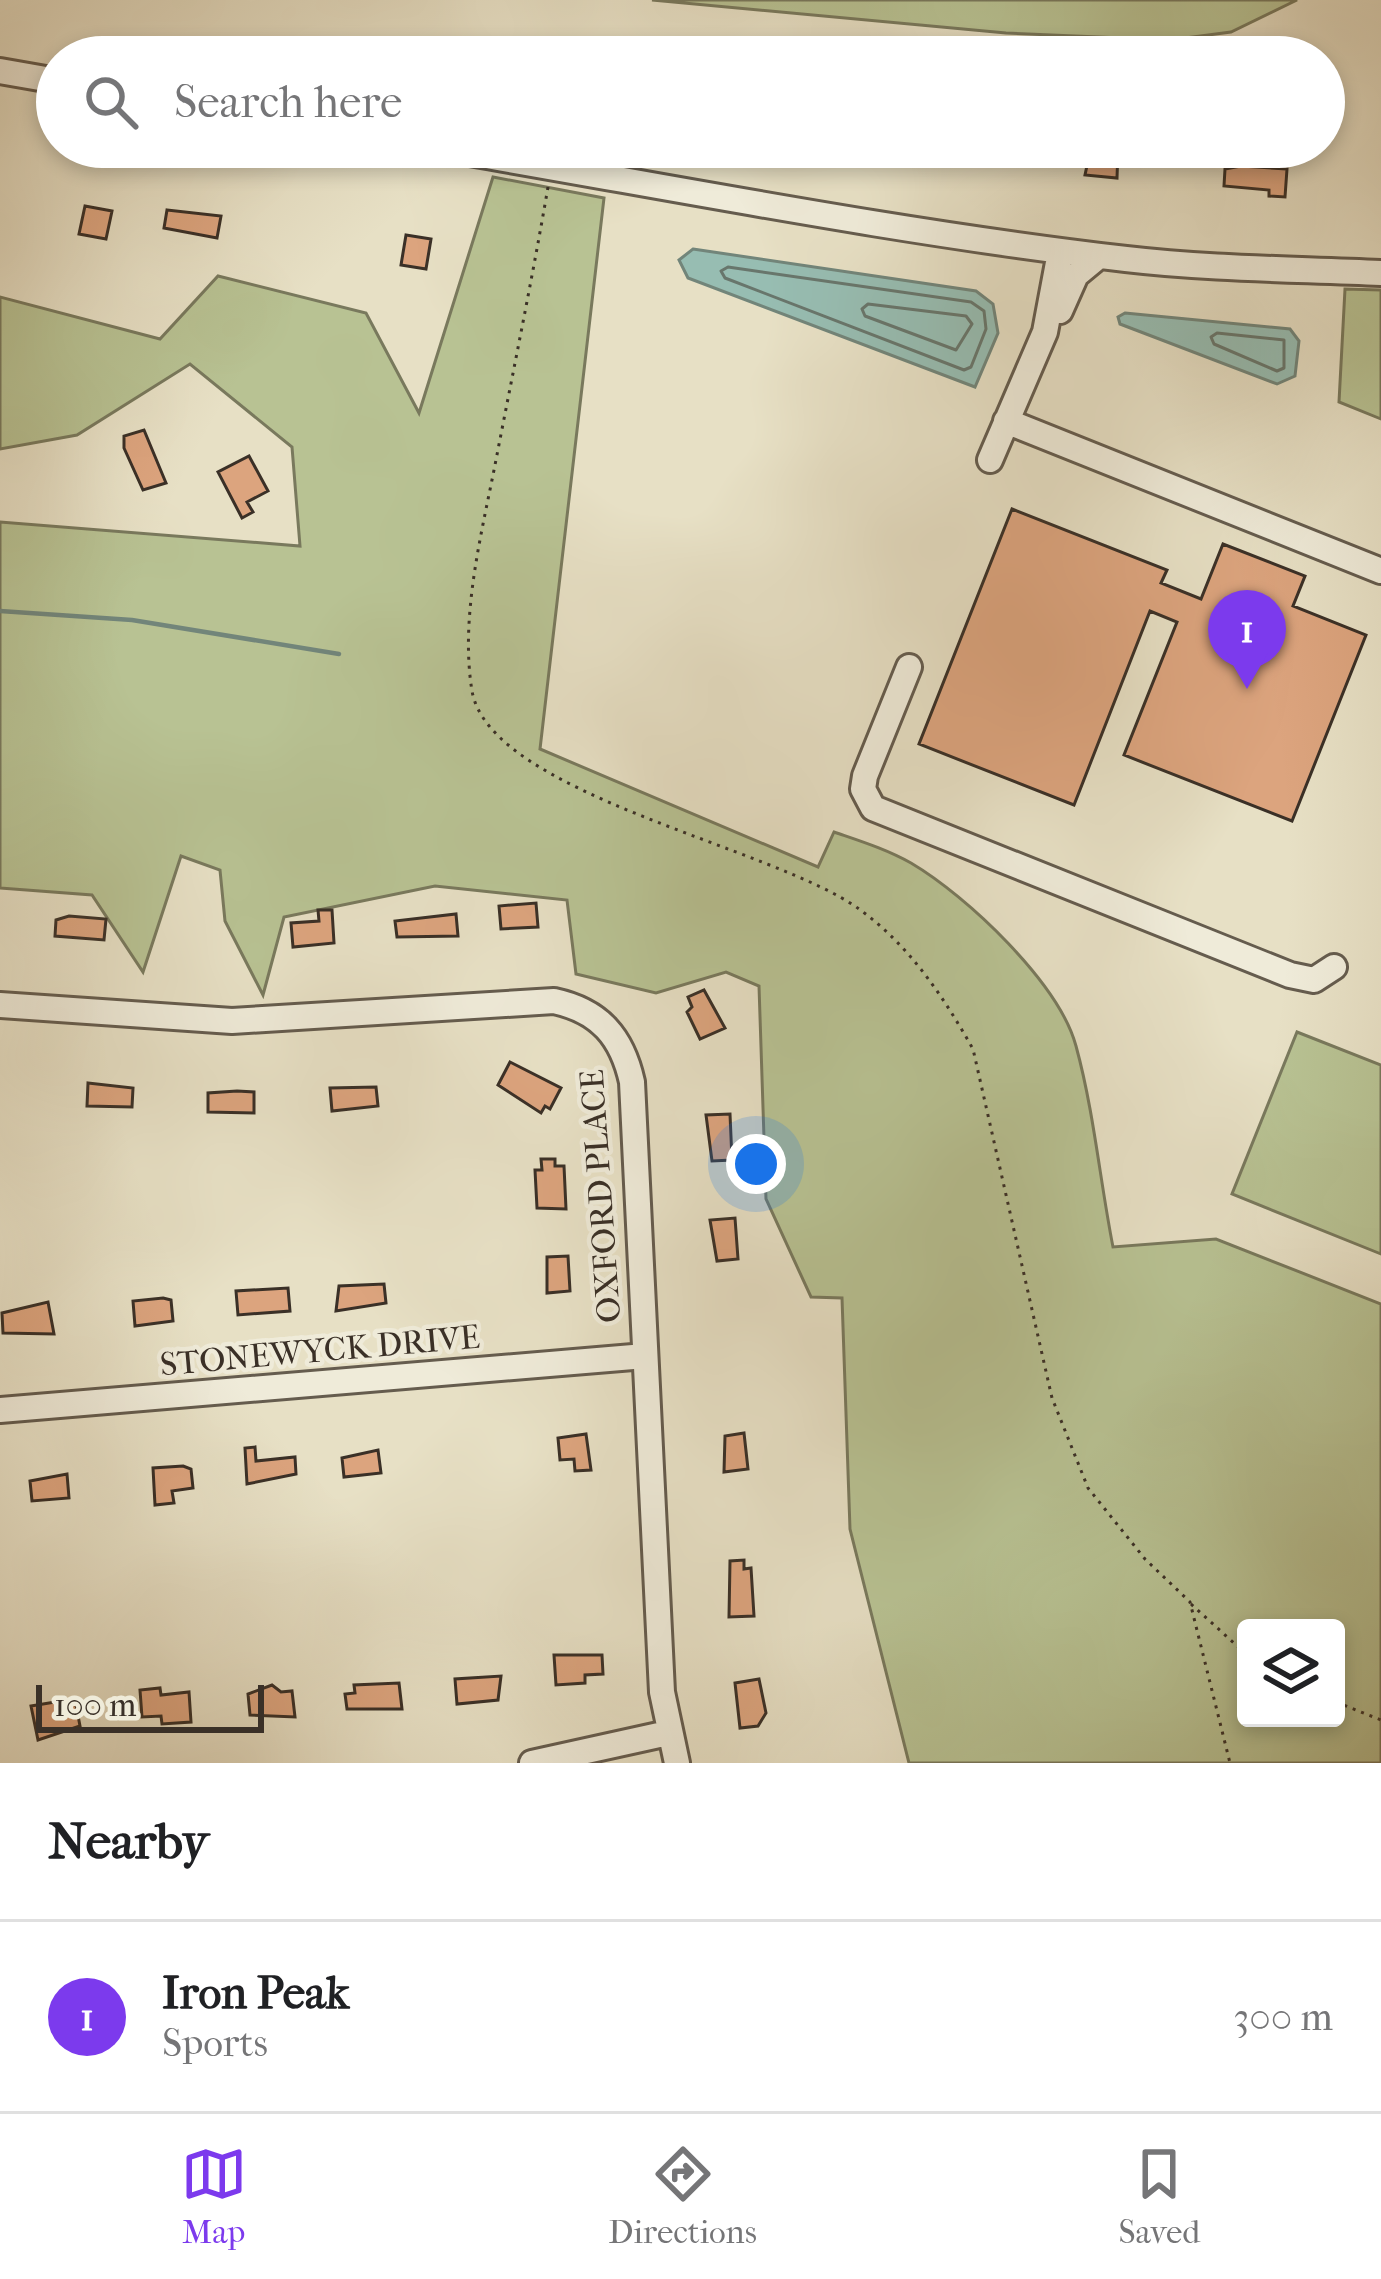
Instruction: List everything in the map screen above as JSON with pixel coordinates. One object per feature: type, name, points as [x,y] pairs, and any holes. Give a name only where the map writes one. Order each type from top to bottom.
[{"type":"street","points":[[0,71],[36,77]]},
{"type":"street","points":[[552,168],[842,221],[1060,252],[1381,273]]},
{"type":"street","points":[[1045,332],[1060,252]]},
{"type":"street","points":[[990,460],[1045,332],[1076,275],[1099,256]]},
{"type":"street","points":[[1006,421],[1381,571]]},
{"type":"street","points":[[909,667],[866,776],[863,789],[873,808],[1290,975],[1314,980],[1334,967]]},
{"type":"street","name":"OXFORD PLACE","points":[[0,1005],[232,1021],[310,1021],[554,1001],[592,1014],[619,1041],[632,1082],[668,1733],[677,1763]]},
{"type":"street","name":"STONEWYCK DRIVE","points":[[0,1410],[645,1357]]},
{"type":"street","points":[[532,1763],[668,1733]]},
{"type":"path","points":[[552,168],[486,513],[468,639],[473,696],[498,739],[548,776],[791,871],[858,908],[919,966],[973,1049],[1052,1398],[1088,1488],[1144,1559],[1237,1646]]},
{"type":"path","points":[[1190,1603],[1230,1763]]},
{"type":"path","points":[[1345,1706],[1381,1720]]},
{"type":"green space","points":[[652,0],[1297,0],[1231,32],[1200,36],[1006,33]]},
{"type":"green space","points":[[493,177],[604,198],[540,749],[818,867],[834,832],[911,863],[958,897],[1008,943],[1066,1021],[1088,1096],[1113,1247],[1216,1239],[1381,1304],[1381,1763],[909,1763],[850,1529],[842,1298],[811,1297],[766,1199],[759,986],[726,972],[656,993],[576,974],[567,900],[435,886],[284,917],[263,995],[225,921],[220,870],[181,856],[143,972],[92,895],[0,888],[0,522],[300,546],[292,447],[190,364],[77,435],[0,449],[0,297],[160,339],[218,276],[366,313],[419,413]]},
{"type":"green space","points":[[1345,289],[1381,290],[1381,419],[1339,402]]},
{"type":"green space","points":[[1297,1032],[1381,1065],[1381,1254],[1232,1194]]},
{"type":"water","points":[[693,249],[976,291],[993,304],[998,333],[975,387],[688,278],[679,260]]},
{"type":"water","points":[[1125,313],[1290,329],[1299,341],[1295,376],[1277,384],[1120,324],[1118,317]]},
{"type":"building","points":[[1086,168],[1117,168],[1117,178],[1085,175]]},
{"type":"building","points":[[1225,169],[1287,169],[1285,197],[1269,196],[1269,190],[1224,186]]},
{"type":"building","points":[[85,206],[112,211],[106,239],[79,234]]},
{"type":"building","points":[[167,210],[221,216],[217,238],[164,228]]},
{"type":"building","points":[[406,235],[431,239],[426,269],[401,265]]},
{"type":"building","points":[[144,430],[166,483],[143,490],[124,448],[124,436]]},
{"type":"building","points":[[249,456],[268,491],[247,502],[253,512],[242,518],[218,472]]},
{"type":"building","points":[[1012,509],[1167,570],[1161,583],[1201,599],[1223,544],[1305,576],[1293,606],[1366,635],[1292,821],[1124,755],[1177,622],[1150,611],[1074,805],[919,744]]},
{"type":"building","points":[[536,903],[538,927],[501,929],[499,906]]},
{"type":"building","points":[[318,910],[332,910],[334,943],[293,947],[291,923],[319,921]]},
{"type":"building","points":[[456,914],[458,936],[397,937],[395,921]]},
{"type":"building","points":[[69,916],[106,919],[104,940],[55,936],[56,920]]},
{"type":"building","points":[[704,990],[725,1028],[700,1039],[687,1012],[692,1007],[688,997]]},
{"type":"building","points":[[510,1062],[561,1088],[550,1109],[545,1106],[541,1113],[498,1085]]},
{"type":"building","points":[[88,1083],[133,1088],[132,1107],[87,1106]]},
{"type":"building","points":[[376,1087],[378,1106],[332,1111],[330,1088]]},
{"type":"building","points":[[254,1092],[254,1113],[208,1112],[208,1093]]},
{"type":"building","points":[[730,1114],[732,1160],[712,1161],[706,1115]]},
{"type":"building","points":[[541,1159],[555,1159],[555,1166],[564,1166],[566,1209],[537,1208],[535,1170],[542,1170]]},
{"type":"building","points":[[735,1218],[738,1259],[717,1261],[710,1220]]},
{"type":"building","points":[[568,1256],[570,1291],[547,1293],[547,1257]]},
{"type":"building","points":[[384,1284],[386,1303],[336,1311],[339,1286]]},
{"type":"building","points":[[288,1288],[290,1311],[238,1315],[236,1291]]},
{"type":"building","points":[[171,1300],[173,1321],[135,1326],[133,1301]]},
{"type":"building","points":[[48,1302],[54,1334],[3,1333],[2,1313]]},
{"type":"building","points":[[744,1433],[748,1469],[724,1472],[725,1436]]},
{"type":"building","points":[[586,1434],[591,1470],[575,1471],[574,1459],[560,1460],[558,1438]]},
{"type":"building","points":[[255,1447],[256,1461],[295,1457],[296,1474],[247,1484],[245,1448]]},
{"type":"building","points":[[378,1450],[381,1473],[344,1477],[342,1458]]},
{"type":"building","points":[[153,1468],[191,1469],[193,1488],[172,1491],[174,1503],[155,1505]]},
{"type":"building","points":[[67,1474],[69,1498],[32,1501],[30,1481]]},
{"type":"building","points":[[744,1560],[744,1569],[751,1568],[754,1616],[729,1617],[730,1561]]},
{"type":"building","points":[[554,1655],[602,1655],[603,1674],[585,1675],[585,1683],[556,1685]]},
{"type":"building","points":[[501,1676],[498,1700],[457,1704],[455,1679]]},
{"type":"building","points":[[759,1679],[766,1713],[758,1726],[740,1728],[735,1683]]},
{"type":"building","points":[[399,1683],[402,1709],[347,1709],[345,1694],[355,1693],[354,1685]]},
{"type":"building","points":[[272,1685],[281,1692],[292,1691],[295,1717],[250,1715],[248,1694]]},
{"type":"building","points":[[160,1688],[161,1695],[189,1692],[191,1722],[162,1724],[161,1716],[142,1717],[140,1690]]},
{"type":"building","points":[[76,1705],[80,1726],[38,1740],[31,1706]]},
{"type":"waterway","points":[[0,611],[132,620],[339,654]]},
{"type":"place","name":"Iron Peak","points":[[1247,689]]}]
